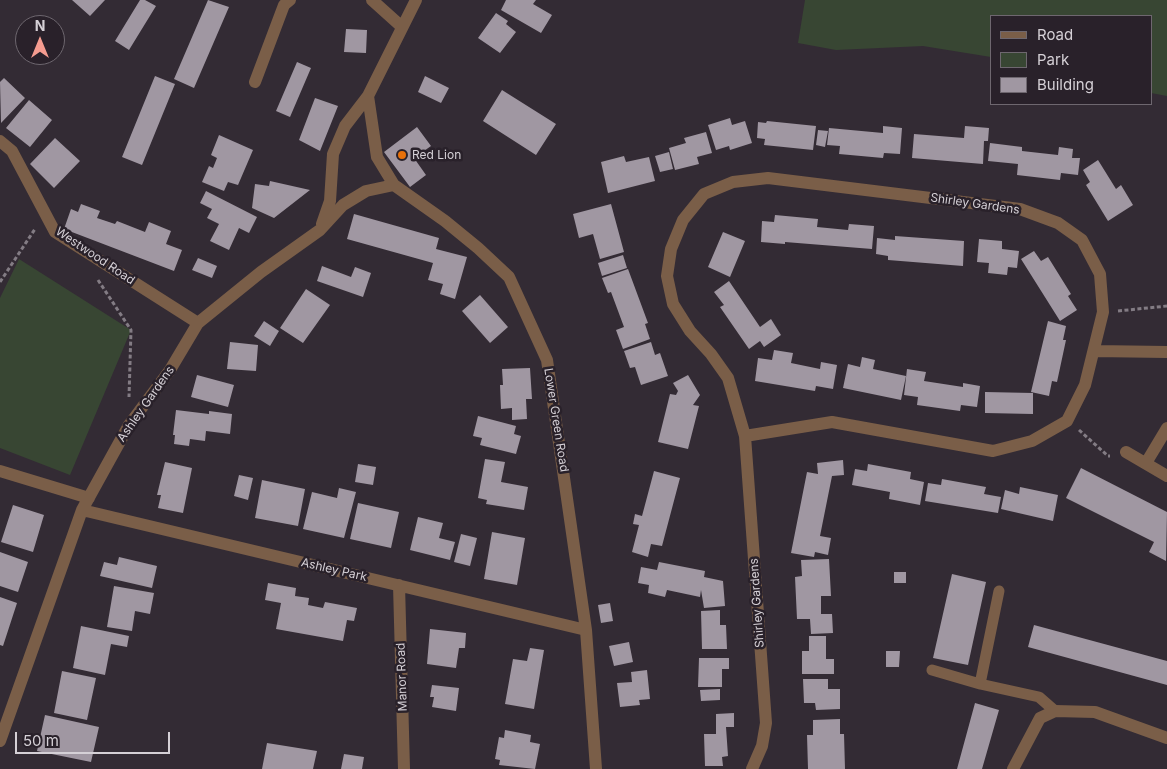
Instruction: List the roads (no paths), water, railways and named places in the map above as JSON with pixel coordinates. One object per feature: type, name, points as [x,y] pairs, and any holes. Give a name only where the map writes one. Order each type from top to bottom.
[{"type":"street","points":[[255,82],[284,5],[290,0]]},
{"type":"street","points":[[372,0],[402,27]]},
{"type":"street","points":[[320,230],[330,201],[333,154],[345,126],[368,96],[416,0]]},
{"type":"street","name":"Lower Green Road","points":[[368,96],[377,157],[394,186],[445,221],[509,277],[547,360],[586,630],[596,769]]},
{"type":"street","name":"Westwood Road","points":[[0,141],[12,151],[55,232],[198,323]]},
{"type":"street","name":"Shirley Gardens","points":[[745,436],[832,422],[993,451],[1032,441],[1067,421],[1085,385],[1103,312],[1100,274],[1082,240],[1058,223],[1020,209],[768,178],[733,182],[704,194],[683,220],[671,249],[667,276],[673,304],[690,331],[711,354],[728,378],[745,436],[766,722],[762,746],[752,769]]},
{"type":"street","name":"Ashley Gardens","points":[[0,741],[82,510],[129,425],[170,370],[198,323],[261,272],[320,230],[344,205],[366,191],[394,186]]},
{"type":"street","points":[[1094,351],[1167,352]]},
{"type":"street","points":[[1146,463],[1167,428]]},
{"type":"street","points":[[1126,452],[1167,476]]},
{"type":"street","points":[[0,471],[89,498]]},
{"type":"street","name":"Ashley Park","points":[[82,510],[586,630]]},
{"type":"street","name":"Manor Road","points":[[399,585],[404,769]]},
{"type":"street","points":[[1014,769],[1040,718],[1054,711],[1095,712],[1167,738]]},
{"type":"lane","points":[[980,684],[999,592]]},
{"type":"lane","points":[[932,670],[980,684],[1039,697],[1054,711]]},
{"type":"place","name":"Red Lion","points":[[402,155]]}]
